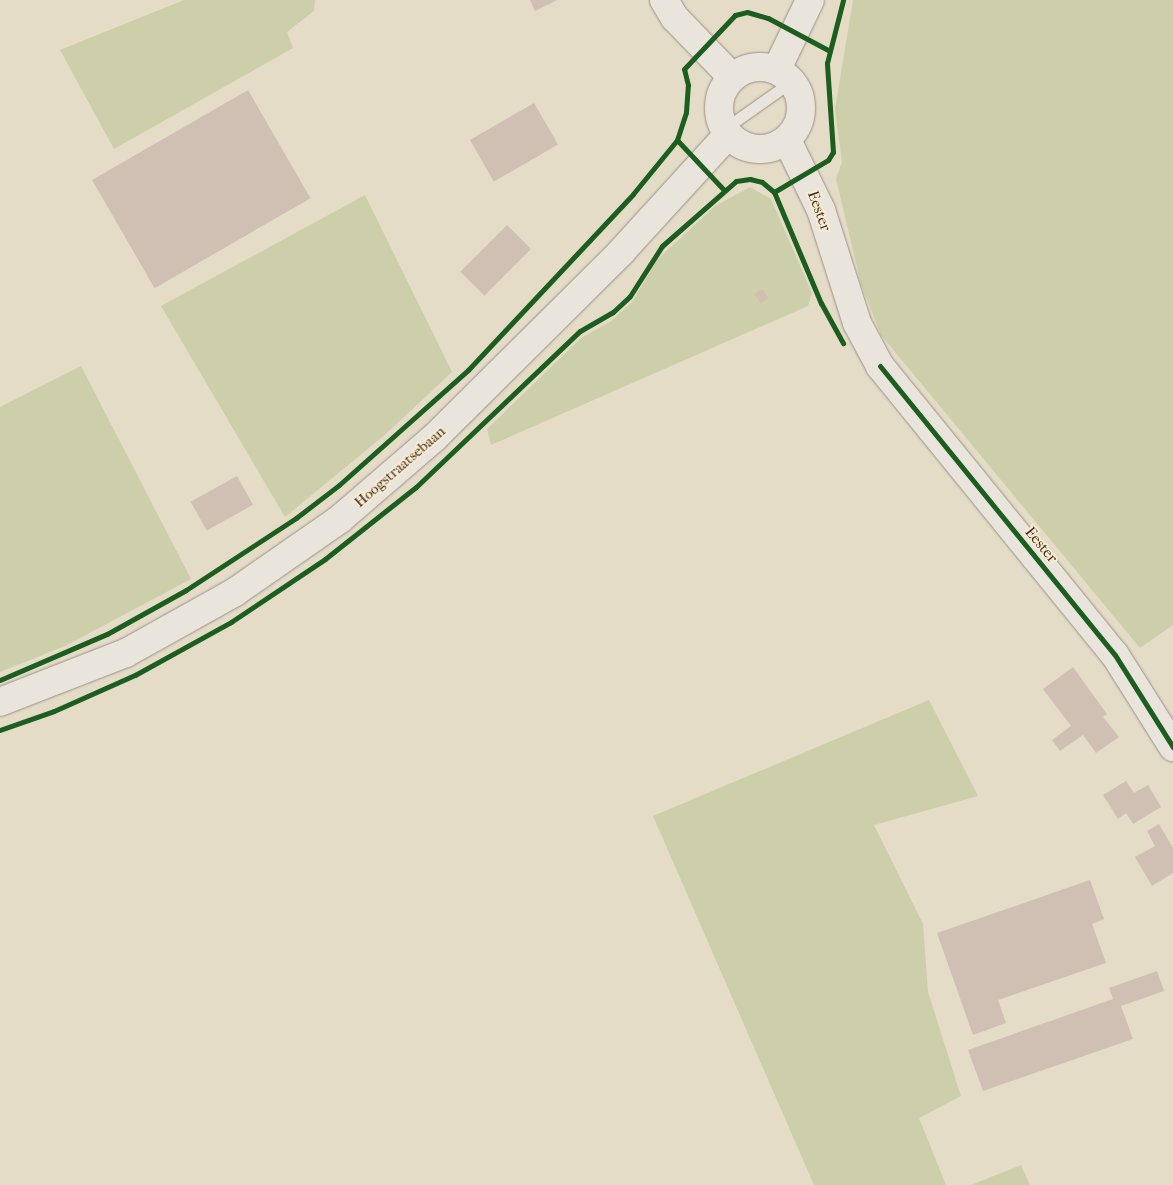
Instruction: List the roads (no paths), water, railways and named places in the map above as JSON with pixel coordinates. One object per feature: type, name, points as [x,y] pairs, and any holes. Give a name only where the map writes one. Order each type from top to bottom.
[{"type":"main road","points":[[664,0],[675,18],[732,77]]},
{"type":"main road","points":[[784,75],[810,0]]},
{"type":"main road","points":[[761,66],[784,75],[801,102],[801,116],[787,140],[763,149],[738,143],[726,132],[718,112],[719,99],[732,77],[745,69],[761,66]]},
{"type":"main road","name":"Hoogstraatsebaan","points":[[0,702],[126,653],[235,592],[340,519],[434,438],[621,252],[726,132]]},
{"type":"main road","name":"Eester","points":[[787,140],[821,210],[857,323],[880,366],[1115,655],[1173,747]]},
{"type":"lane","points":[[726,132],[784,75]]}]
